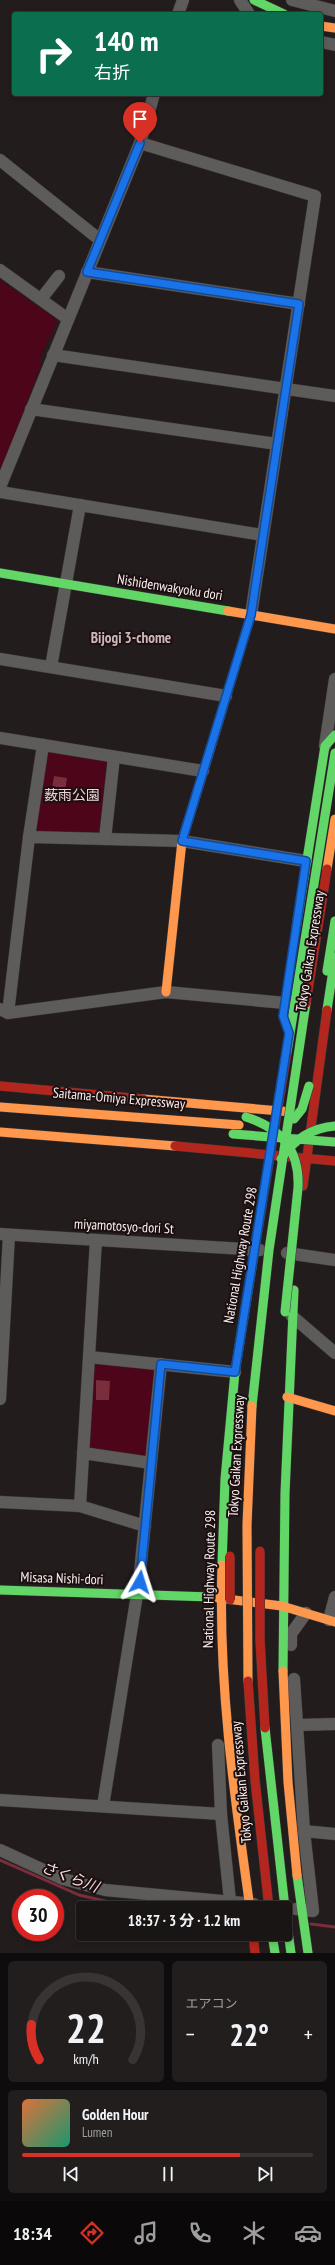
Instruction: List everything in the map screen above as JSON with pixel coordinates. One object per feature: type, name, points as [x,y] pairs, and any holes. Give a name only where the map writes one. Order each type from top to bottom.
[{"type":"main road","points":[[254,0],[280,12]]},
{"type":"main road","points":[[323,26],[335,28]]},
{"type":"main road","name":"Nishidenwakyoku dori","points":[[0,573],[335,629]]},
{"type":"main road","points":[[166,992],[182,841],[251,615]]},
{"type":"main road","points":[[294,940],[306,861],[330,750],[335,735]]},
{"type":"main road","name":"National Highway Route 298","points":[[249,1901],[231,1774],[223,1682],[221,1597],[225,1479],[235,1372],[251,1249],[271,1156],[330,750]]},
{"type":"main road","points":[[335,788],[288,1082],[286,1103],[292,1121],[302,1136],[309,1143],[335,1149]]},
{"type":"main road","name":"Tokyo Gaikan Expressway","points":[[267,1901],[258,1829],[250,1732],[245,1597],[247,1500],[253,1395],[272,1228],[335,819]]},
{"type":"main road","points":[[278,1280],[294,1157],[333,917]]},
{"type":"main road","name":"Tokyo Gaikan Expressway","points":[[320,977],[333,917]]},
{"type":"main road","points":[[308,1953],[302,1920],[292,1836],[286,1758],[282,1606],[287,1397],[296,1254],[306,1158],[315,1115],[322,1034],[332,1000],[335,957]]},
{"type":"main road","points":[[284,1006],[289,1033]]},
{"type":"main road","name":"Tokyo Gaikan Expressway","points":[[307,1063],[312,1032]]},
{"type":"main road","points":[[322,1034],[330,1060]]},
{"type":"main road","points":[[246,1117],[265,1114],[275,1108],[283,1097],[288,1082]]},
{"type":"main road","points":[[241,1142],[265,1141],[279,1134],[302,1108],[307,1082]]},
{"type":"main road","points":[[307,1082],[310,1100],[315,1112],[326,1121],[335,1125]]},
{"type":"main road","points":[[0,1086],[315,1115]]},
{"type":"main road","points":[[0,1096],[335,1125]]},
{"type":"main road","name":"Saitama-Omiya Expressway","points":[[0,1102],[237,1128]]},
{"type":"main road","points":[[0,1107],[237,1128],[335,1142]]},
{"type":"main road","points":[[0,1112],[237,1128],[335,1130]]},
{"type":"main road","name":"Saitama-Omiya Expressway","points":[[0,1116],[237,1128]]},
{"type":"main road","points":[[246,1117],[266,1124],[279,1134],[294,1157],[297,1168],[298,1184],[285,1312],[274,1556]]},
{"type":"main road","points":[[0,1123],[186,1137]]},
{"type":"main road","points":[[232,1642],[230,1556],[236,1433],[273,1182],[280,1160],[289,1148],[302,1136],[314,1128],[335,1125]]},
{"type":"main road","points":[[0,1132],[193,1147],[271,1156],[335,1161]]},
{"type":"main road","points":[[225,1140],[289,1148],[335,1149]]},
{"type":"main road","points":[[241,1142],[256,1146],[265,1154],[271,1164],[273,1182]]},
{"type":"main road","points":[[298,1184],[304,1167],[308,1161],[320,1152],[335,1149]]},
{"type":"main road","points":[[287,1397],[335,1411]]},
{"type":"main road","name":"Tokyo Gaikan Expressway","points":[[260,1542],[265,1734],[278,1863],[284,1901]]},
{"type":"main road","points":[[274,1577],[275,1706]]},
{"type":"main road","name":"Misasa Nishi-dori","points":[[0,1590],[221,1597],[282,1606],[332,1621]]},
{"type":"main road","points":[[276,1736],[278,1863]]},
{"type":"main road","points":[[244,1763],[258,1829]]},
{"type":"main road","points":[[254,1941],[255,1953]]},
{"type":"main road","points":[[273,1941],[275,1953]]},
{"type":"main road","name":"Tokyo Gaikan Expressway","points":[[289,1941],[291,1953]]},
{"type":"street","points":[[179,12],[183,0]]},
{"type":"street","points":[[240,0],[248,12]]},
{"type":"street","points":[[292,0],[335,11]]},
{"type":"street","points":[[323,42],[335,45]]},
{"type":"street","points":[[0,487],[140,143],[153,96]]},
{"type":"street","points":[[140,143],[315,196],[262,535],[251,615]]},
{"type":"street","points":[[0,160],[100,240]]},
{"type":"street","points":[[0,270],[68,319]]},
{"type":"street","points":[[87,272],[299,304]]},
{"type":"street","points":[[41,300],[59,276]]},
{"type":"street","points":[[53,355],[335,396]]},
{"type":"street","points":[[32,409],[277,444]]},
{"type":"street","points":[[0,492],[262,535]]},
{"type":"street","points":[[51,667],[80,505]]},
{"type":"street","points":[[0,659],[226,696]]},
{"type":"street","points":[[330,750],[335,679]]},
{"type":"street","points":[[0,738],[203,771]]},
{"type":"street","points":[[43,745],[4,1011],[166,992],[284,1006]]},
{"type":"street","points":[[106,839],[114,757]]},
{"type":"street","points":[[29,837],[182,841],[306,861]]},
{"type":"street","points":[[0,1399],[5,1235]]},
{"type":"street","name":"miyamotosyo-dori St","points":[[5,1235],[251,1249],[335,1260]]},
{"type":"street","points":[[80,1506],[96,1240]]},
{"type":"street","points":[[292,1316],[335,1353]]},
{"type":"street","points":[[89,1357],[235,1372]]},
{"type":"street","points":[[103,1806],[138,1595],[161,1364]]},
{"type":"street","points":[[83,1454],[151,1463]]},
{"type":"street","points":[[0,1502],[80,1506],[145,1526]]},
{"type":"street","points":[[332,1621],[335,1597]]},
{"type":"street","points":[[292,1917],[302,1920],[313,1911],[304,1831],[291,1634],[306,1613]]},
{"type":"street","points":[[0,1850],[63,1879],[105,1890],[230,1901],[221,1814],[216,1694],[223,1682]]},
{"type":"street","points":[[297,1725],[335,1724]]},
{"type":"street","points":[[0,1800],[221,1814]]},
{"type":"street","points":[[304,1831],[335,1834]]},
{"type":"green space","points":[[0,280],[56,319],[57,322],[39,361],[42,363],[0,472]]},
{"type":"green space","name":"薮雨公園","points":[[45,750],[110,761],[101,830],[97,835],[36,834],[33,830]]},
{"type":"green space","points":[[96,1363],[155,1368],[148,1457],[88,1449],[92,1366]]},
{"type":"shaded area","points":[[54,776],[67,778],[64,797],[51,795]]},
{"type":"shaded area","points":[[96,1380],[110,1381],[109,1400],[96,1400]]},
{"type":"waterway","name":"さくら川","points":[[0,1860],[79,1895],[105,1901]]},
{"type":"waterway","name":"さくら川","points":[[311,1924],[335,1927]]},
{"type":"traffic: fast","points":[[254,0],[280,12]]},
{"type":"traffic: fast","points":[[0,573],[228,611]]},
{"type":"traffic: fast","points":[[296,929],[325,746],[335,735]]},
{"type":"traffic: fast","points":[[287,1052],[335,753]]},
{"type":"traffic: fast","points":[[327,971],[335,921]]},
{"type":"traffic: fast","points":[[327,1010],[335,957]]},
{"type":"traffic: fast","points":[[252,1406],[269,1250],[306,1003]]},
{"type":"traffic: fast","points":[[294,1119],[302,1109],[309,1086]]},
{"type":"traffic: fast","points":[[246,1117],[269,1127],[278,1134],[286,1142],[296,1162],[298,1188],[285,1312]]},
{"type":"traffic: fast","points":[[281,1159],[297,1140],[318,1129],[335,1126]]},
{"type":"traffic: fast","points":[[233,1134],[335,1142]]},
{"type":"traffic: fast","points":[[222,1565],[225,1479],[235,1372],[254,1254]]},
{"type":"traffic: fast","points":[[283,1671],[285,1493],[294,1290]]},
{"type":"traffic: fast","points":[[0,1590],[211,1597]]},
{"type":"traffic: fast","points":[[265,1728],[284,1901]]},
{"type":"traffic: fast","points":[[297,1875],[308,1953]]},
{"type":"traffic: fast","points":[[273,1941],[275,1953]]},
{"type":"traffic: fast","points":[[289,1941],[291,1953]]},
{"type":"traffic: slow","points":[[323,26],[335,28]]},
{"type":"traffic: slow","points":[[228,611],[335,629]]},
{"type":"traffic: slow","points":[[166,992],[182,841],[221,714]]},
{"type":"traffic: slow","points":[[327,869],[335,819]]},
{"type":"traffic: slow","points":[[143,1099],[292,1112]]},
{"type":"traffic: slow","points":[[0,1107],[239,1125]]},
{"type":"traffic: slow","points":[[0,1132],[175,1146]]},
{"type":"traffic: slow","points":[[287,1397],[335,1411]]},
{"type":"traffic: slow","points":[[248,1681],[247,1525],[252,1406]]},
{"type":"traffic: slow","points":[[222,1565],[222,1652],[228,1737],[249,1901]]},
{"type":"traffic: slow","points":[[211,1597],[282,1606],[335,1622]]},
{"type":"traffic: slow","points":[[283,1671],[288,1782],[297,1875]]},
{"type":"traffic: jam","points":[[221,714],[251,615]]},
{"type":"traffic: jam","points":[[306,1003],[327,869]]},
{"type":"traffic: jam","points":[[303,1186],[327,1010]]},
{"type":"traffic: jam","points":[[254,1254],[287,1052]]},
{"type":"traffic: jam","points":[[0,1086],[143,1099]]},
{"type":"traffic: jam","points":[[175,1146],[335,1161]]},
{"type":"traffic: jam","points":[[260,1551],[260,1640],[265,1728]]},
{"type":"traffic: jam","points":[[230,1556],[230,1600]]},
{"type":"traffic: jam","points":[[248,1681],[255,1780],[268,1901]]},
{"type":"traffic: jam","points":[[254,1941],[255,1953]]},
{"type":"district","name":"Bijogi 3-chome","points":[[131,638]]},
{"type":"route","points":[[140,143],[87,272],[299,304],[262,535],[251,615],[182,841],[306,861],[283,1016],[289,1033],[256,1250],[235,1372],[161,1364],[140,1582]]}]
